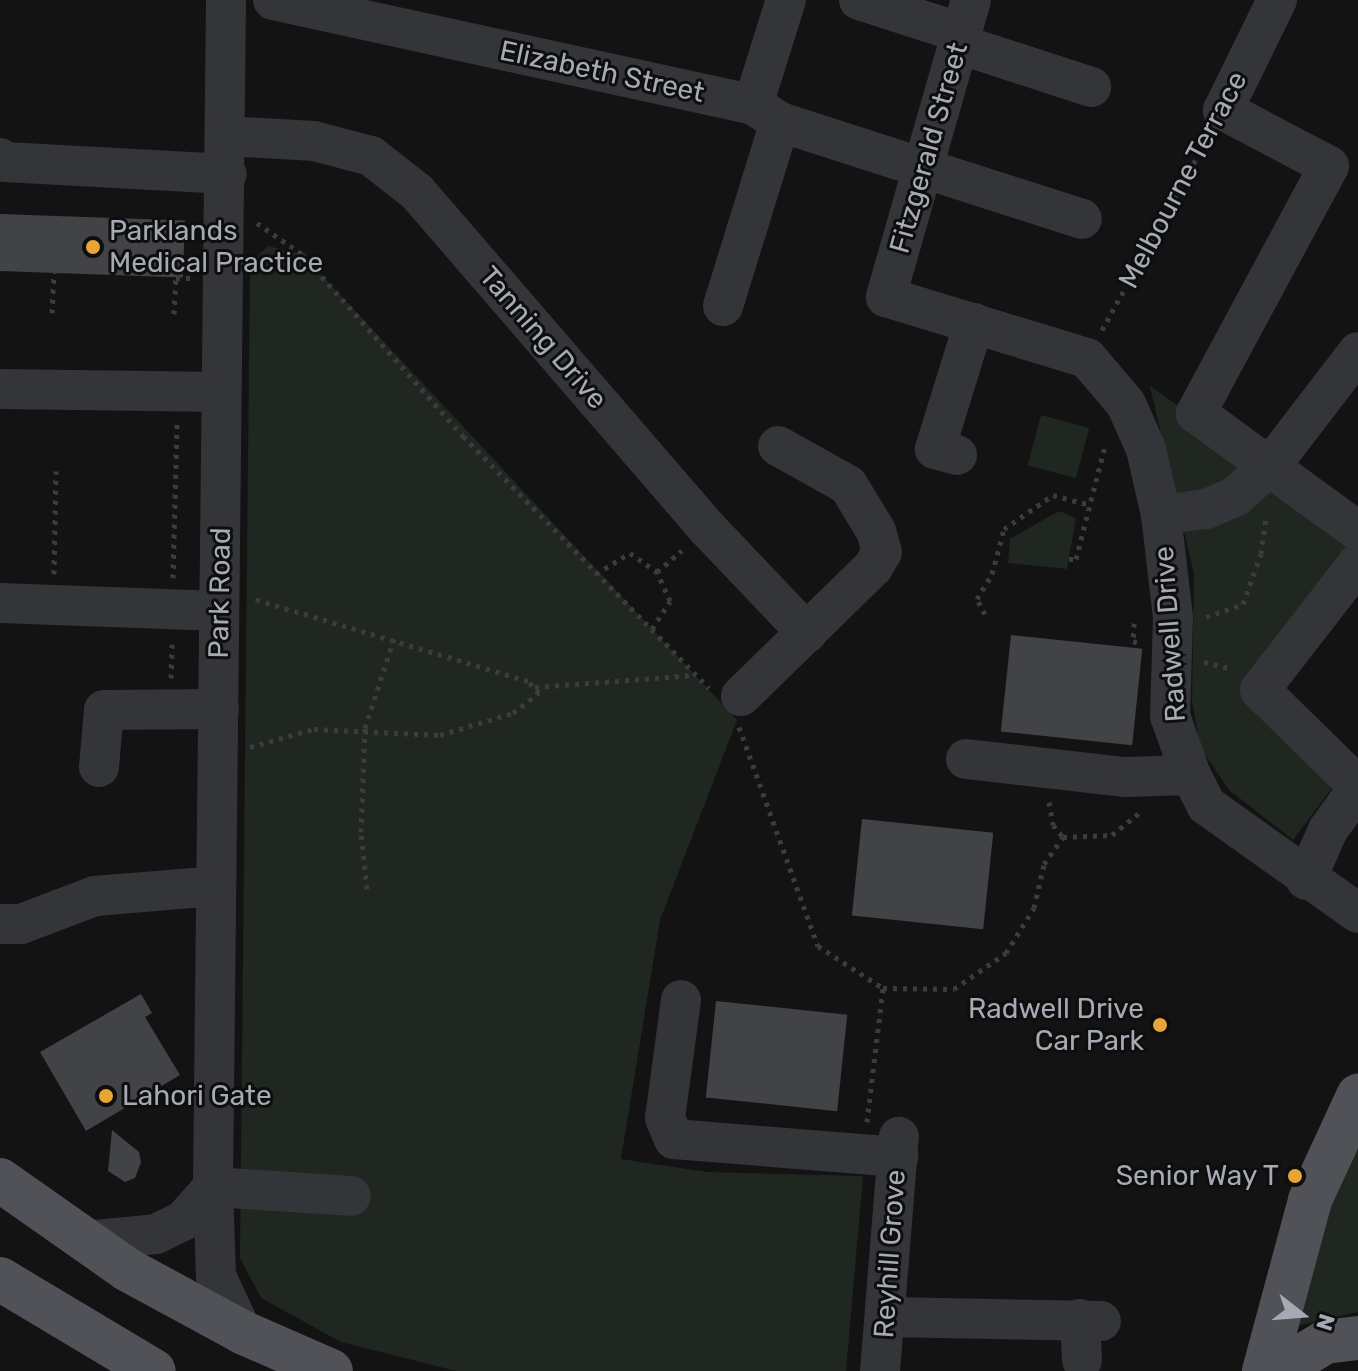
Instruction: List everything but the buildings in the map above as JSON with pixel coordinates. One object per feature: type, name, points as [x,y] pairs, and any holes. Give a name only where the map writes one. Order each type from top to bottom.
[{"type":"main road","points":[[1264,1371],[1310,1200],[1358,1096]]},
{"type":"main road","points":[[0,1180],[85,1241],[242,1332],[331,1371]]},
{"type":"main road","points":[[0,1279],[154,1371]]},
{"type":"main road","points":[[1278,1371],[1325,1342],[1358,1338]]},
{"type":"street","name":"Park Road","points":[[226,0],[227,173],[221,392],[213,1187],[216,1276],[242,1332]]},
{"type":"street","name":"Elizabeth Street","points":[[273,0],[767,114],[1082,219]]},
{"type":"street","points":[[723,306],[767,114],[786,0]]},
{"type":"street","points":[[859,0],[964,26],[1091,87]]},
{"type":"street","name":"Melbourne Terrace","points":[[1223,110],[1277,0]]},
{"type":"street","name":"Fitzgerald Street","points":[[964,26],[886,297],[974,323]]},
{"type":"street","points":[[1223,110],[1329,166],[1196,413],[1272,464],[1358,531]]},
{"type":"street","name":"Tanning Drive","points":[[2,160],[227,173],[314,141],[371,156],[417,192],[707,528],[807,633]]},
{"type":"street","points":[[957,455],[935,449],[974,323],[1087,358]]},
{"type":"street","points":[[1161,515],[1206,509],[1236,496],[1272,464],[1358,352]]},
{"type":"street","name":"Radwell Drive","points":[[1087,358],[1118,394],[1146,449],[1161,515],[1172,636],[1170,716],[1191,775],[1206,805],[1306,880],[1358,913]]},
{"type":"street","points":[[0,389],[221,392]]},
{"type":"street","points":[[730,703],[807,633],[873,567],[882,552],[876,531],[848,485],[778,446]]},
{"type":"street","points":[[1306,880],[1328,830],[1356,793],[1264,684],[1358,563]]},
{"type":"street","points":[[0,603],[54,605],[220,601]]},
{"type":"street","points":[[99,767],[104,710],[219,709]]},
{"type":"street","points":[[966,759],[1124,777],[1191,775]]},
{"type":"street","points":[[0,924],[21,924],[95,896],[216,886]]},
{"type":"street","name":"Reyhill Grove","points":[[681,1000],[665,1118],[674,1139],[898,1147],[888,1317],[880,1371]]},
{"type":"street","points":[[85,1241],[156,1234],[183,1221],[213,1187],[351,1196]]},
{"type":"street","points":[[888,1317],[1091,1320],[1082,1360]]},
{"type":"path","name":"Melbourne Terrace","points":[[1087,358],[1223,110]]},
{"type":"path","points":[[227,173],[463,436],[651,630],[696,675],[730,703],[818,946],[883,988],[954,989],[1006,953],[1034,908],[1044,864],[1063,837],[1112,835],[1149,802]]},
{"type":"path","points":[[52,313],[54,272]]},
{"type":"path","points":[[1069,559],[1076,559],[1118,394]]},
{"type":"path","points":[[1172,636],[1206,617],[1243,604],[1261,554],[1272,464]]},
{"type":"path","points":[[54,605],[56,471]]},
{"type":"path","points":[[985,614],[977,599],[992,574],[1004,529],[1053,495],[1090,505]]},
{"type":"path","points":[[657,572],[707,528]]},
{"type":"path","points":[[596,574],[630,553],[657,572],[670,601],[651,630]]},
{"type":"path","points":[[218,755],[314,729],[365,728],[440,735],[513,713],[539,693],[528,681],[274,601],[220,601]]},
{"type":"path","points":[[1172,636],[1264,684]]},
{"type":"path","points":[[367,889],[361,832],[365,728],[394,639]]},
{"type":"path","points":[[534,687],[696,675]]},
{"type":"shaded area","points":[[268,246],[302,254],[737,720],[660,920],[621,1159],[707,1172],[863,1176],[846,1371],[456,1371],[341,1342],[261,1298],[240,1258],[250,263]]},
{"type":"shaded area","points":[[1150,386],[1358,531],[1260,690],[1344,772],[1293,840],[1229,790],[1201,749],[1192,702],[1194,574]]},
{"type":"shaded area","points":[[1041,415],[1089,428],[1076,478],[1028,465]]},
{"type":"shaded area","points":[[1059,511],[1076,518],[1067,569],[1008,563],[1010,539]]},
{"type":"shaded area","points":[[1358,1138],[1358,1312],[1291,1327],[1304,1266]]},
{"type":"place","name":"Parklands Medical Practice","points":[[93,247]]},
{"type":"place","name":"Radwell Drive Car Park","points":[[1160,1025]]},
{"type":"place","name":"Lahori Gate","points":[[106,1096]]},
{"type":"place","name":"Senior Way T","points":[[1295,1176]]}]
